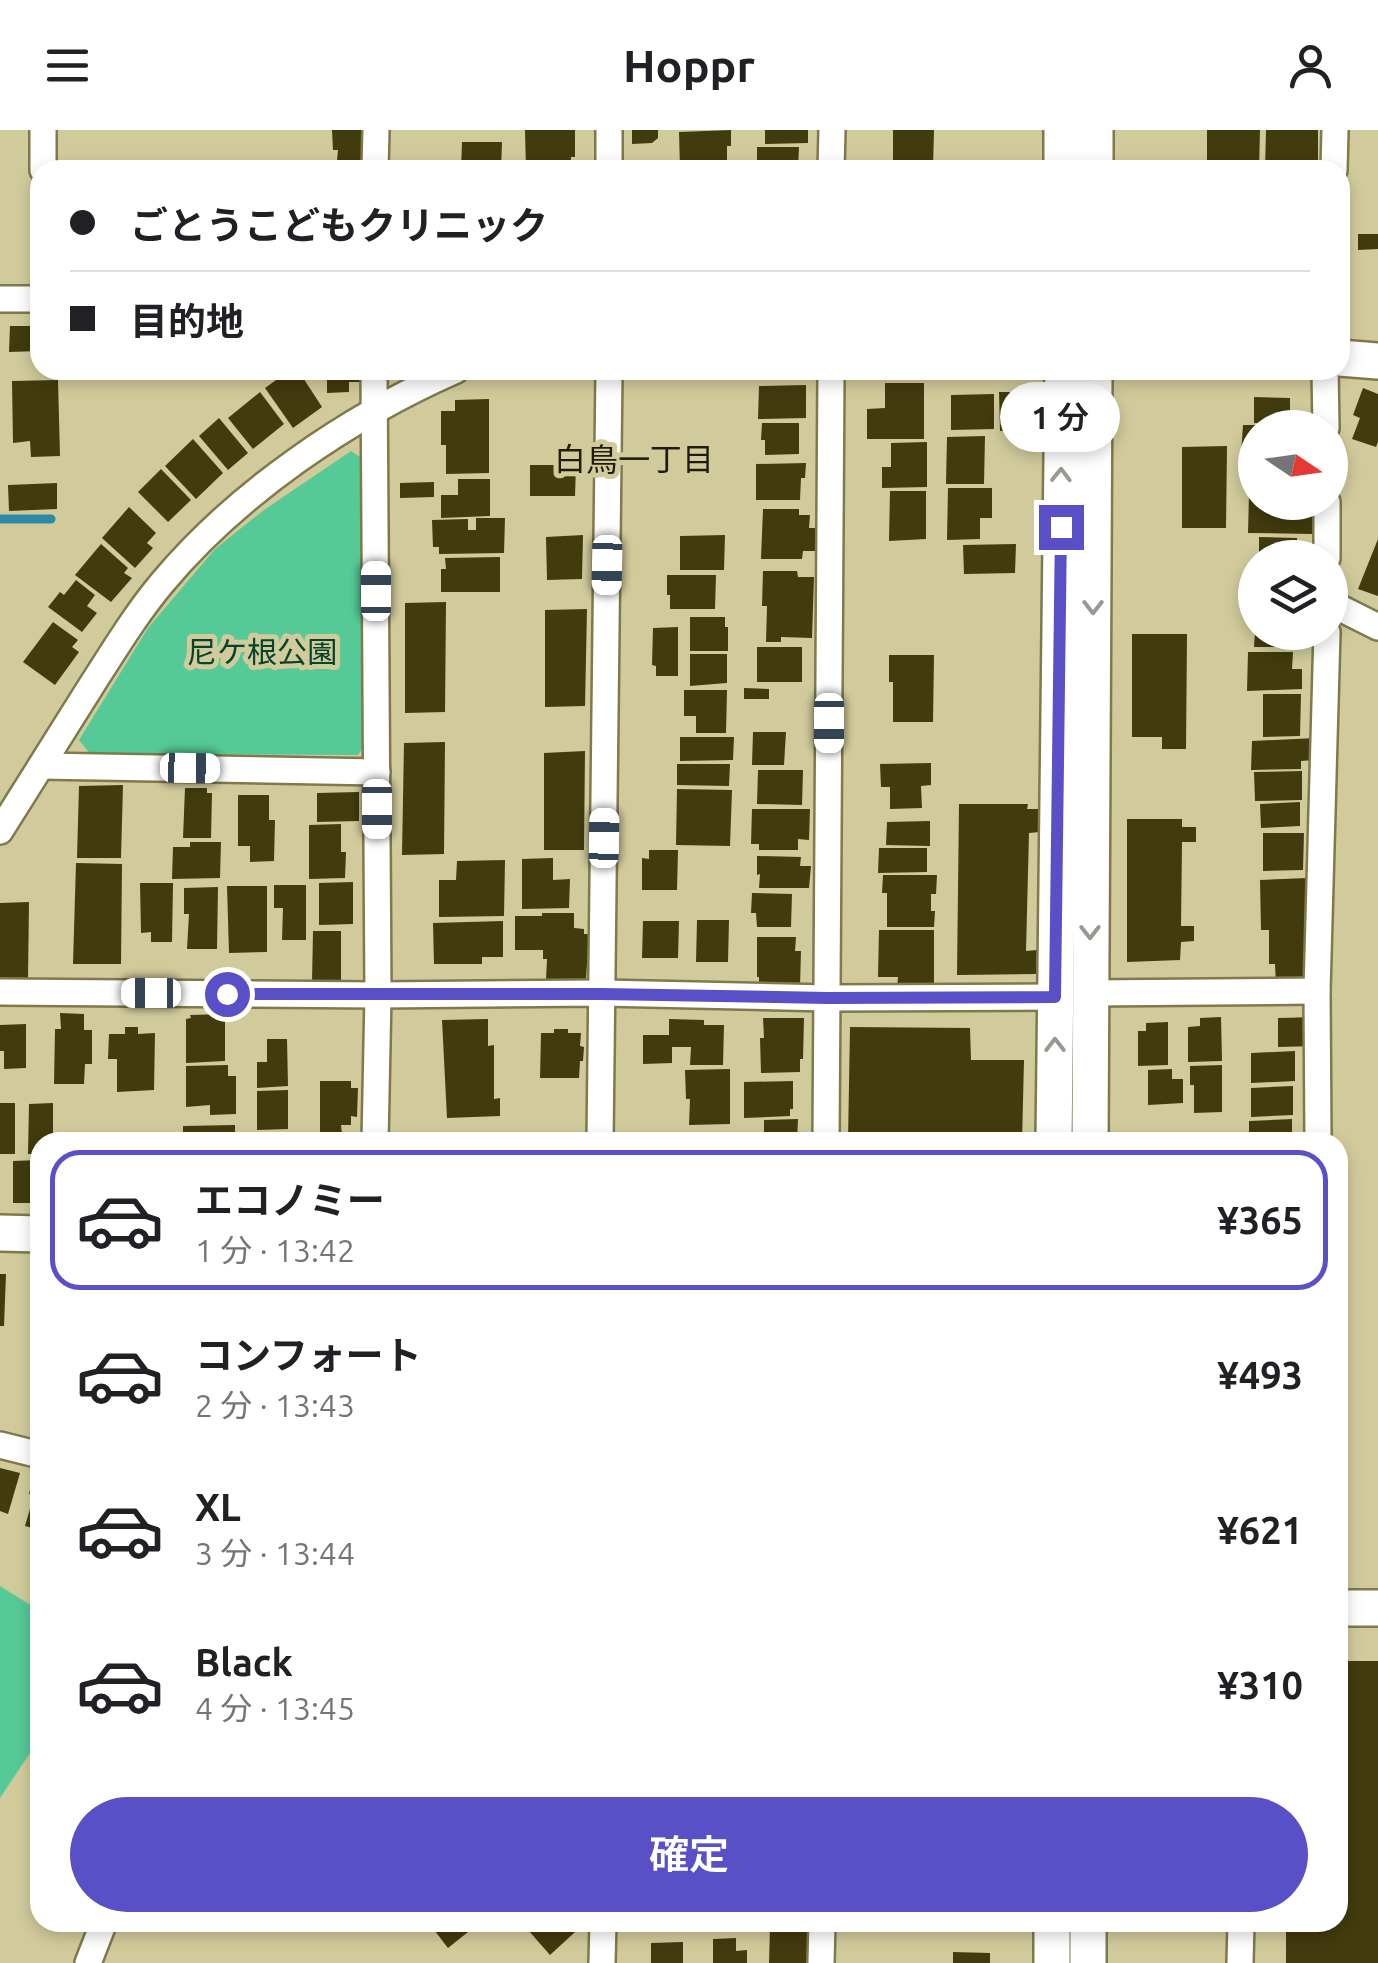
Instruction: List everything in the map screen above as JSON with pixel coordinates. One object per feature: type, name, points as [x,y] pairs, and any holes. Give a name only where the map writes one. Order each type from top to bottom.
[{"type":"street","points":[[44,130],[44,160]]},
{"type":"street","points":[[375,160],[376,130]]},
{"type":"street","points":[[609,130],[609,160]]},
{"type":"street","points":[[832,130],[832,160]]},
{"type":"street","points":[[1062,130],[1062,160]]},
{"type":"street","points":[[1095,130],[1095,160]]},
{"type":"street","points":[[1334,130],[1334,160]]},
{"type":"street","points":[[0,299],[30,299]]},
{"type":"street","points":[[1350,359],[1378,361]]},
{"type":"street","points":[[374,380],[375,1132]]},
{"type":"street","points":[[0,832],[132,622],[197,544],[270,480],[375,410],[436,380]]},
{"type":"street","points":[[600,1132],[609,380]]},
{"type":"street","points":[[826,1132],[831,380]]},
{"type":"street","points":[[1063,380],[1073,995],[1089,1132]]},
{"type":"street","points":[[1055,1132],[1073,995],[1094,380]]},
{"type":"street","points":[[1325,380],[1326,410]]},
{"type":"street","points":[[1348,612],[1378,626]]},
{"type":"street","points":[[1318,1132],[1327,650]]},
{"type":"street","points":[[40,766],[377,772]]},
{"type":"street","points":[[0,992],[828,998],[1318,991]]},
{"type":"street","points":[[0,1233],[30,1234]]},
{"type":"street","points":[[0,1445],[30,1452]]},
{"type":"street","points":[[1348,1608],[1378,1608]]},
{"type":"street","points":[[88,1963],[100,1932]]},
{"type":"street","points":[[602,1963],[603,1932]]},
{"type":"street","points":[[822,1932],[822,1963]]},
{"type":"street","points":[[1052,1932],[1052,1963]]},
{"type":"street","points":[[1088,1932],[1088,1963]]},
{"type":"street","points":[[1240,1963],[1241,1932]]},
{"type":"green space","name":"尼ケ根公園","points":[[351,451],[364,460],[363,748],[358,755],[90,754],[79,740],[148,628],[215,549]]},
{"type":"green space","points":[[0,1586],[30,1605],[30,1753],[0,1798]]},
{"type":"building","points":[[332,130],[367,130],[367,160],[337,160],[338,150],[333,150]]},
{"type":"building","points":[[525,130],[575,130],[575,157],[571,160],[526,160]]},
{"type":"building","points":[[632,130],[658,130],[658,138],[652,143],[632,144]]},
{"type":"building","points":[[731,130],[727,160],[680,160],[679,132]]},
{"type":"building","points":[[765,130],[808,130],[808,143],[765,144]]},
{"type":"building","points":[[893,130],[934,130],[933,160],[893,160]]},
{"type":"building","points":[[1207,130],[1260,130],[1259,160],[1207,160]]},
{"type":"building","points":[[1266,130],[1318,130],[1318,160],[1265,160]]},
{"type":"building","points":[[462,142],[502,142],[501,160],[461,160]]},
{"type":"building","points":[[757,147],[799,147],[798,160],[757,160]]},
{"type":"building","points":[[1358,234],[1378,234],[1378,249],[1358,250]]},
{"type":"building","points":[[10,326],[30,326],[30,351],[9,352]]},
{"type":"building","points":[[58,380],[60,456],[31,457],[30,441],[13,443],[12,381]]},
{"type":"building","points":[[276,380],[304,380],[322,407],[293,428],[265,388]]},
{"type":"building","points":[[327,380],[368,380],[349,382],[349,392],[327,393]]},
{"type":"building","points":[[885,383],[924,383],[924,439],[867,439],[867,409],[885,408]]},
{"type":"building","points":[[806,385],[806,418],[758,419],[759,386]]},
{"type":"building","points":[[1363,388],[1378,394],[1376,447],[1352,439],[1360,418],[1353,415]]},
{"type":"building","points":[[260,392],[284,424],[253,449],[228,418]]},
{"type":"building","points":[[999,392],[1041,392],[1041,430],[1000,431]]},
{"type":"building","points":[[994,394],[994,429],[951,430],[951,395]]},
{"type":"building","points":[[1254,397],[1290,398],[1290,410],[1254,410]]},
{"type":"building","points":[[489,399],[489,473],[446,474],[441,411],[455,411],[455,400]]},
{"type":"building","points":[[219,418],[248,453],[228,470],[199,436]]},
{"type":"building","points":[[762,423],[799,423],[799,454],[765,455]]},
{"type":"building","points":[[985,436],[984,484],[946,484],[947,437]]},
{"type":"building","points":[[193,439],[223,473],[196,499],[165,466]]},
{"type":"building","points":[[927,442],[927,487],[882,488],[882,467],[891,467],[891,443]]},
{"type":"building","points":[[1227,446],[1226,528],[1182,528],[1182,447]]},
{"type":"building","points":[[806,463],[800,500],[756,500],[756,464]]},
{"type":"building","points":[[530,465],[576,465],[575,496],[530,496]]},
{"type":"building","points":[[161,469],[191,500],[168,522],[138,492]]},
{"type":"building","points":[[458,479],[490,479],[490,516],[441,518],[441,495],[458,495]]},
{"type":"building","points":[[434,482],[434,497],[400,498],[400,483]]},
{"type":"building","points":[[57,483],[57,509],[9,511],[8,485]]},
{"type":"building","points":[[948,488],[992,488],[992,518],[980,518],[980,539],[947,540]]},
{"type":"building","points":[[890,491],[926,491],[926,539],[889,541]]},
{"type":"building","points":[[129,507],[156,533],[147,543],[153,548],[135,568],[102,538]]},
{"type":"building","points":[[763,509],[799,509],[799,515],[810,515],[809,528],[817,528],[816,551],[803,551],[802,559],[761,559]]},
{"type":"building","points":[[476,518],[505,518],[504,553],[439,554],[439,547],[433,547],[432,520],[468,519],[468,530],[476,530]]},
{"type":"building","points":[[1248,520],[1314,520],[1313,534],[1248,533]]},
{"type":"building","points":[[583,535],[582,579],[547,580],[546,537]]},
{"type":"building","points":[[725,535],[724,570],[680,570],[680,536]]},
{"type":"building","points":[[1259,537],[1297,538],[1297,540]]},
{"type":"building","points":[[1378,539],[1378,596],[1358,589]]},
{"type":"building","points":[[101,544],[128,568],[124,573],[132,578],[111,602],[75,575]]},
{"type":"building","points":[[1016,544],[1015,573],[964,574],[963,545]]},
{"type":"building","points":[[500,557],[500,592],[441,592],[445,558]]},
{"type":"building","points":[[763,571],[797,571],[798,577],[814,577],[812,638],[781,637],[781,642],[766,642]]},
{"type":"building","points":[[667,575],[716,575],[715,609],[670,609]]},
{"type":"building","points":[[76,580],[95,595],[87,606],[97,613],[82,632],[48,607]]},
{"type":"building","points":[[446,602],[445,712],[405,713],[405,603]]},
{"type":"building","points":[[587,609],[585,706],[545,707],[545,610]]},
{"type":"building","points":[[690,617],[725,617],[728,651],[690,651]]},
{"type":"building","points":[[53,622],[78,640],[72,647],[79,652],[55,685],[23,662]]},
{"type":"building","points":[[678,627],[678,676],[656,676],[656,666],[652,665],[653,628]]},
{"type":"building","points":[[1132,634],[1187,634],[1186,749],[1162,749],[1162,737],[1132,737]]},
{"type":"building","points":[[757,647],[802,647],[802,682],[757,682]]},
{"type":"building","points":[[1248,652],[1293,652],[1292,669],[1302,669],[1302,689],[1247,691]]},
{"type":"building","points":[[690,654],[727,654],[727,683],[690,686]]},
{"type":"building","points":[[889,655],[934,655],[933,722],[893,722]]},
{"type":"building","points":[[744,688],[769,689],[769,699],[744,699]]},
{"type":"building","points":[[684,690],[727,690],[726,733],[696,733],[696,716],[684,716]]},
{"type":"building","points":[[1263,694],[1301,694],[1300,736],[1263,737]]},
{"type":"building","points":[[753,732],[786,732],[784,765],[752,765]]},
{"type":"building","points":[[680,737],[734,737],[733,760],[680,761]]},
{"type":"building","points":[[1315,738],[1315,760],[1301,761],[1301,769],[1251,770],[1252,741]]},
{"type":"building","points":[[445,742],[444,854],[402,855],[404,743]]},
{"type":"building","points":[[585,751],[584,850],[544,850],[544,753]]},
{"type":"building","points":[[931,763],[931,785],[921,786],[922,808],[890,809],[890,787],[881,787],[880,764]]},
{"type":"building","points":[[677,764],[730,764],[729,786],[677,785]]},
{"type":"building","points":[[758,770],[803,770],[802,805],[757,804]]},
{"type":"building","points":[[1302,771],[1302,800],[1255,801],[1254,772]]},
{"type":"building","points":[[123,785],[121,858],[77,858],[79,786]]},
{"type":"building","points":[[185,788],[207,788],[207,793],[212,793],[211,838],[183,838]]},
{"type":"building","points":[[677,789],[732,790],[730,846],[676,845]]},
{"type":"building","points":[[359,792],[359,821],[317,822],[317,793]]},
{"type":"building","points":[[238,795],[269,795],[269,820],[275,820],[274,861],[250,862],[250,846],[238,846]]},
{"type":"building","points":[[1300,802],[1300,826],[1261,828],[1260,804]]},
{"type":"building","points":[[959,804],[1028,804],[1027,809],[1040,809],[1039,832],[1029,833],[1026,951],[1037,950],[1036,974],[957,975]]},
{"type":"building","points":[[752,809],[810,809],[809,840],[798,839],[798,850],[759,850],[759,844],[751,844]]},
{"type":"building","points":[[1127,819],[1182,819],[1182,827],[1196,827],[1196,842],[1182,842],[1181,926],[1194,926],[1194,941],[1181,942],[1180,960],[1127,962]]},
{"type":"building","points":[[930,821],[930,846],[886,845],[887,822]]},
{"type":"building","points":[[341,824],[345,878],[309,879],[309,825]]},
{"type":"building","points":[[1263,833],[1304,833],[1303,870],[1263,871]]},
{"type":"building","points":[[190,842],[221,842],[220,878],[172,879],[173,847],[190,847]]},
{"type":"building","points":[[879,848],[927,848],[927,872],[878,873]]},
{"type":"building","points":[[649,850],[678,850],[677,890],[642,890],[642,858],[649,859]]},
{"type":"building","points":[[757,856],[801,857],[800,866],[811,866],[809,888],[759,888]]},
{"type":"building","points":[[553,858],[553,880],[570,879],[569,908],[522,909],[522,859]]},
{"type":"building","points":[[505,860],[504,916],[439,917],[439,880],[456,880],[457,861]]},
{"type":"building","points":[[76,863],[122,864],[121,964],[73,964]]},
{"type":"building","points":[[883,875],[937,875],[936,894],[931,894],[934,927],[887,927]]},
{"type":"building","points":[[1307,878],[1311,983],[1276,986],[1275,964],[1269,964],[1269,930],[1261,930],[1260,880]]},
{"type":"building","points":[[353,882],[353,924],[319,925],[319,883]]},
{"type":"building","points":[[140,883],[173,883],[172,942],[151,942],[151,932],[141,933]]},
{"type":"building","points":[[274,885],[306,885],[306,940],[282,940],[283,908],[274,908]]},
{"type":"building","points":[[227,886],[267,886],[267,952],[229,953]]},
{"type":"building","points":[[218,887],[217,949],[187,949],[189,914],[184,914],[184,888]]},
{"type":"building","points":[[752,893],[792,894],[791,927],[757,927],[756,913],[751,913]]},
{"type":"building","points":[[29,902],[28,979],[0,979],[0,903]]},
{"type":"building","points":[[574,913],[574,928],[589,934],[586,979],[546,980],[547,959],[543,959],[543,950],[515,950],[515,916]]},
{"type":"building","points":[[697,920],[729,920],[728,962],[696,962]]},
{"type":"building","points":[[503,921],[503,957],[482,957],[482,964],[434,964],[433,923]]},
{"type":"building","points":[[643,921],[679,921],[678,958],[642,958]]},
{"type":"building","points":[[879,930],[934,930],[934,987],[897,987],[898,977],[878,977]]},
{"type":"building","points":[[313,931],[341,931],[341,983],[312,983]]},
{"type":"building","points":[[757,937],[796,937],[795,951],[801,951],[800,987],[759,987]]},
{"type":"building","points":[[60,1013],[84,1014],[84,1030],[92,1030],[92,1064],[85,1064],[84,1084],[54,1084],[55,1029],[61,1029]]},
{"type":"building","points":[[225,1014],[225,1061],[186,1063],[186,1019],[190,1015]]},
{"type":"building","points":[[1221,1017],[1222,1061],[1188,1062],[1188,1027],[1200,1026],[1200,1018]]},
{"type":"building","points":[[1317,1017],[1317,1046],[1278,1047],[1278,1018]]},
{"type":"building","points":[[763,1018],[804,1018],[800,1072],[761,1073]]},
{"type":"building","points":[[488,1019],[488,1046],[494,1045],[494,1099],[500,1098],[500,1116],[447,1118],[442,1020]]},
{"type":"building","points":[[669,1019],[724,1025],[723,1065],[690,1065],[691,1047],[672,1047],[672,1063],[643,1064],[643,1035],[669,1035]]},
{"type":"building","points":[[1168,1022],[1168,1065],[1138,1066],[1138,1031],[1146,1031],[1146,1023]]},
{"type":"building","points":[[26,1024],[26,1068],[4,1069],[0,1025]]},
{"type":"building","points":[[125,1027],[138,1027],[138,1034],[155,1033],[154,1090],[117,1092],[117,1059],[108,1059],[109,1034],[125,1034]]},
{"type":"building","points":[[850,1027],[970,1028],[971,1060],[1024,1060],[1022,1132],[848,1132]]},
{"type":"building","points":[[554,1029],[581,1033],[580,1046],[584,1047],[579,1078],[540,1078],[541,1033],[554,1033]]},
{"type":"building","points":[[267,1039],[287,1039],[288,1086],[257,1088],[257,1062],[267,1062]]},
{"type":"building","points":[[1295,1051],[1295,1081],[1251,1083],[1251,1053]]},
{"type":"building","points":[[228,1065],[228,1076],[236,1076],[236,1114],[210,1115],[210,1105],[186,1107],[186,1066]]},
{"type":"building","points":[[1222,1065],[1222,1112],[1194,1113],[1190,1066]]},
{"type":"building","points":[[730,1069],[730,1124],[689,1125],[685,1070]]},
{"type":"building","points":[[1172,1069],[1172,1079],[1183,1079],[1183,1103],[1148,1105],[1148,1070]]},
{"type":"building","points":[[320,1081],[351,1081],[351,1088],[358,1088],[357,1117],[351,1116],[351,1125],[341,1125],[342,1132],[320,1132]]},
{"type":"building","points":[[793,1081],[790,1116],[744,1118],[744,1082]]},
{"type":"building","points":[[1293,1086],[1293,1115],[1251,1117],[1251,1088]]},
{"type":"building","points":[[288,1090],[288,1129],[257,1130],[257,1091]]},
{"type":"building","points":[[0,1103],[15,1103],[15,1154],[0,1154]]},
{"type":"building","points":[[53,1103],[53,1132],[30,1132],[28,1154],[29,1104]]},
{"type":"building","points":[[798,1119],[797,1132],[764,1132],[764,1120]]},
{"type":"building","points":[[1292,1119],[1292,1132],[1249,1132],[1249,1121]]},
{"type":"building","points":[[235,1125],[235,1132],[183,1132],[183,1126]]},
{"type":"building","points":[[30,1160],[30,1203],[13,1203],[13,1161]]},
{"type":"building","points":[[0,1274],[6,1274],[4,1326],[0,1326]]},
{"type":"building","points":[[0,1468],[20,1473],[8,1514],[0,1511]]},
{"type":"building","points":[[1348,1661],[1378,1661],[1378,1963],[1286,1963],[1286,1932],[1348,1932]]},
{"type":"building","points":[[436,1932],[468,1932],[448,1948]]},
{"type":"building","points":[[530,1932],[575,1932],[550,1955]]},
{"type":"building","points":[[770,1932],[810,1932],[810,1963],[769,1963]]},
{"type":"building","points":[[736,1938],[736,1951],[747,1950],[747,1963],[713,1963],[713,1939]]},
{"type":"building","points":[[683,1942],[683,1963],[651,1963],[651,1943]]},
{"type":"building","points":[[953,1952],[990,1953],[990,1963],[953,1963]]},
{"type":"waterway","points":[[0,519],[51,519]]},
{"type":"district","name":"白鳥一丁目","points":[[634,460]]},
{"type":"route","points":[[227,994],[1055,997],[1061,527]]}]
